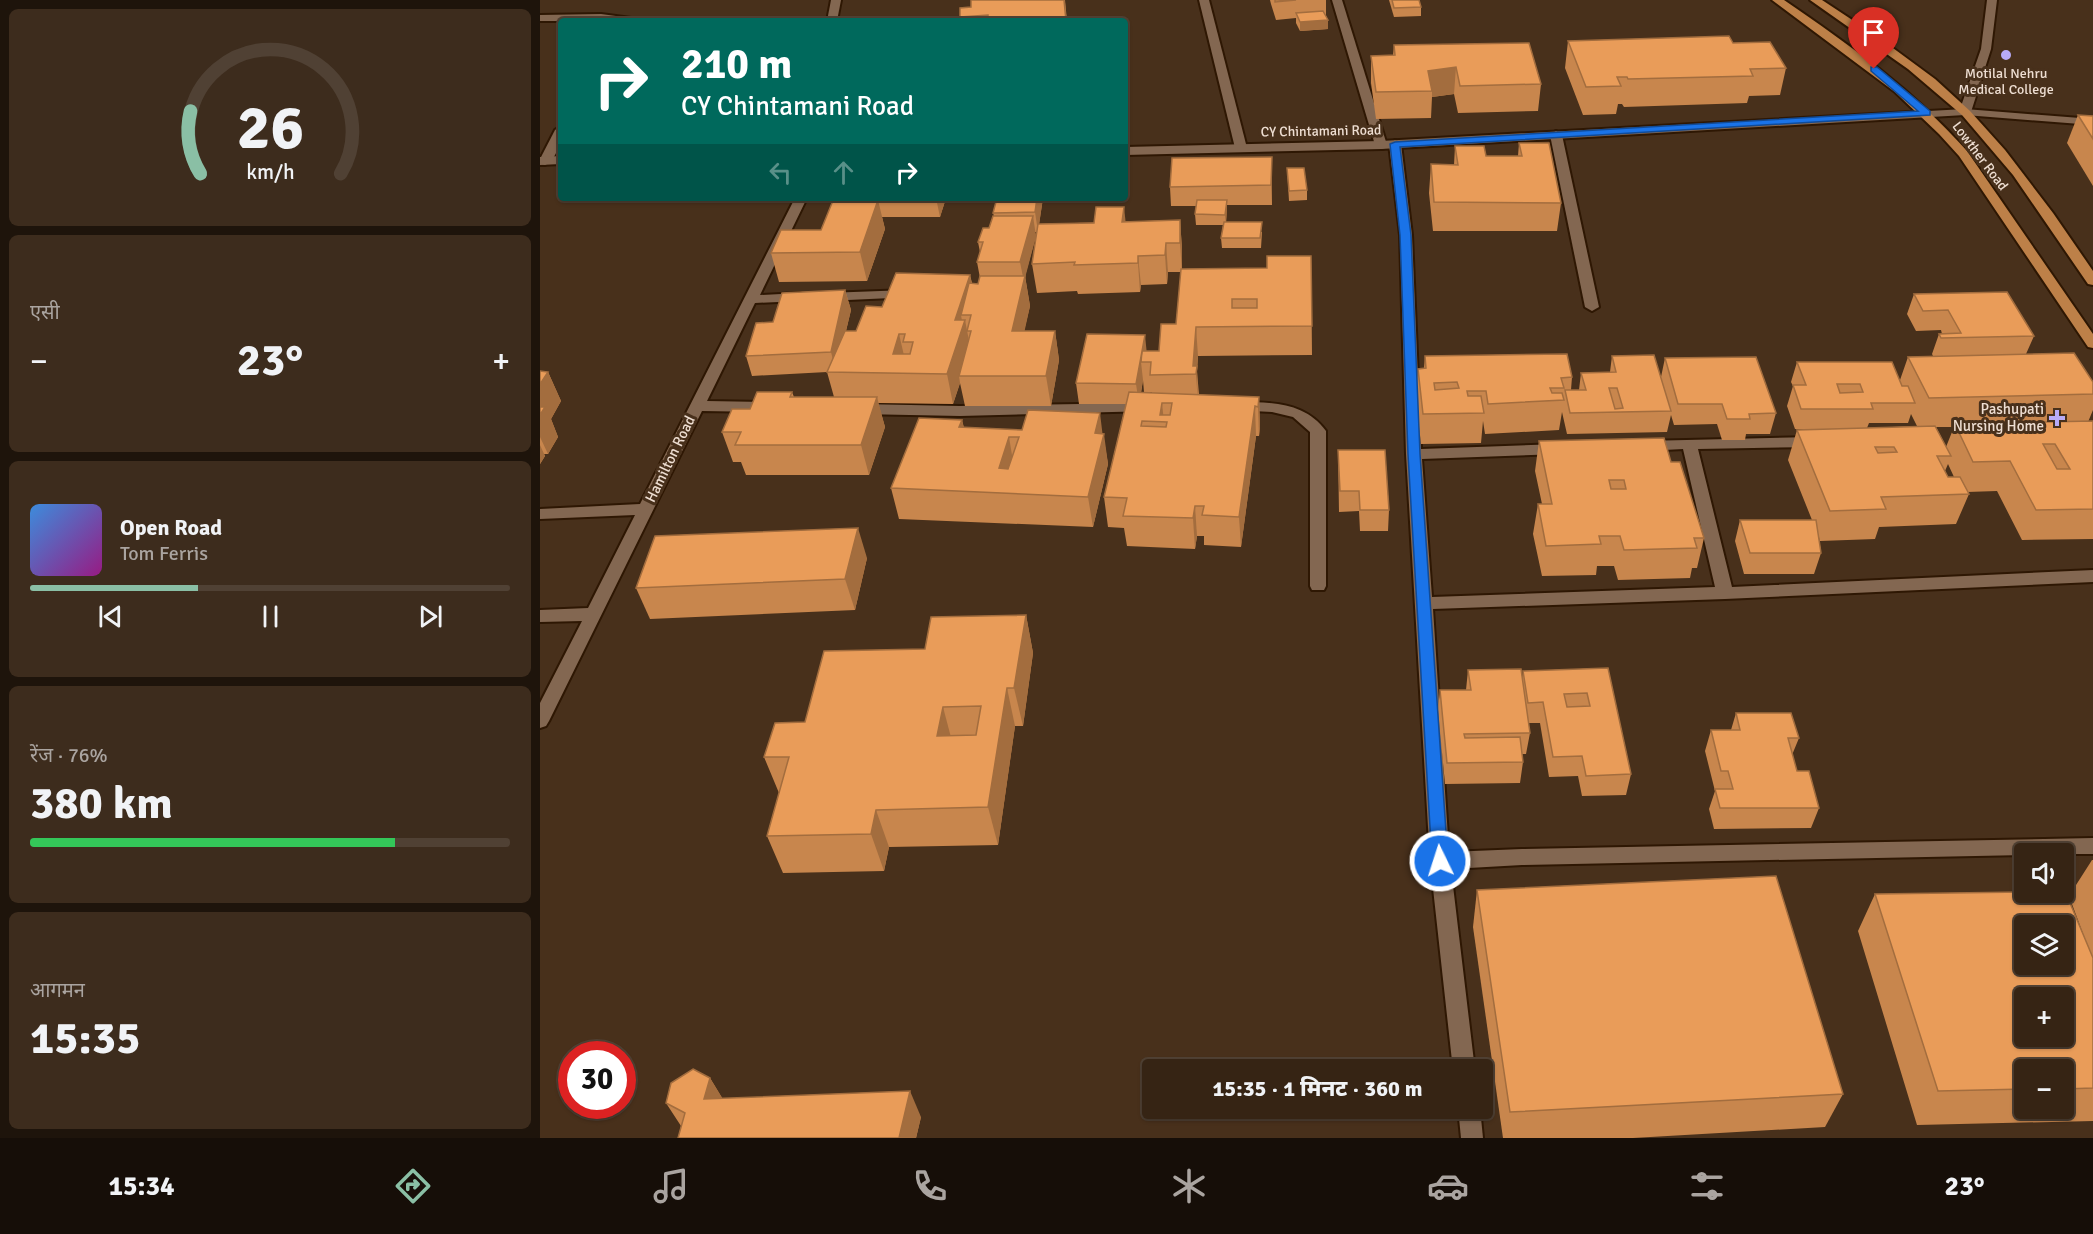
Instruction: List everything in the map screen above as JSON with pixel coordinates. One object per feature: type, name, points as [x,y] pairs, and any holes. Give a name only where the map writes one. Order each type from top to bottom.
[{"type":"main road","name":"Lowther Road","points":[[1778,0],[1856,54],[1926,113],[1963,154],[2093,344]]},
{"type":"main road","name":"Lowther Road","points":[[1815,0],[1927,78],[1965,112],[2028,186],[2093,281]]},
{"type":"street","points":[[833,18],[836,0]]},
{"type":"street","points":[[1204,0],[1241,148]]},
{"type":"street","points":[[1337,0],[1388,145],[1406,235],[1414,454],[1440,861],[1463,1059]]},
{"type":"street","points":[[1965,112],[1986,49],[1992,0]]},
{"type":"street","points":[[540,18],[558,18]]},
{"type":"street","name":"CY Chintamani Road","points":[[1128,151],[1388,145],[1926,113],[1965,112],[2093,122]]},
{"type":"street","points":[[543,161],[558,135]]},
{"type":"street","points":[[1556,135],[1592,307]]},
{"type":"street","points":[[543,161],[558,160]]},
{"type":"street","name":"Hamilton Road","points":[[540,721],[799,201]]},
{"type":"street","points":[[750,299],[924,294]]},
{"type":"street","points":[[697,406],[781,407]]},
{"type":"street","points":[[1224,407],[1272,406],[1298,413],[1318,430],[1318,586]]},
{"type":"street","points":[[841,408],[960,411],[1164,408]]},
{"type":"street","points":[[1629,446],[1826,442]]},
{"type":"street","points":[[1689,444],[1725,593]]},
{"type":"street","points":[[1414,454],[1581,448]]},
{"type":"street","points":[[540,514],[646,509]]},
{"type":"street","points":[[1424,603],[1725,593],[2093,576]]},
{"type":"street","points":[[540,616],[593,614]]},
{"type":"street","points":[[1440,861],[1522,857],[2093,846]]},
{"type":"street","points":[[1470,1119],[1472,1138]]},
{"type":"building","points":[[971,0],[1064,0],[1066,18],[988,18],[988,15],[960,17],[960,8],[971,7]]},
{"type":"building","points":[[1392,0],[1419,0],[1421,7],[1394,8]]},
{"type":"building","points":[[1323,11],[1328,20],[1300,22],[1296,13]]},
{"type":"building","points":[[1729,36],[1733,43],[1770,42],[1786,68],[1750,69],[1753,76],[1628,79],[1617,77],[1621,86],[1586,87],[1568,41]]},
{"type":"building","points":[[1529,43],[1541,84],[1460,86],[1456,67],[1428,71],[1432,91],[1376,92],[1371,56],[1395,55],[1394,45]]},
{"type":"building","points":[[2078,115],[2093,116],[2093,139]]},
{"type":"building","points":[[1519,143],[1549,143],[1561,203],[1434,202],[1431,164],[1458,165],[1455,146],[1484,146],[1486,156],[1522,156]]},
{"type":"building","points":[[1272,157],[1271,185],[1170,187],[1172,158]]},
{"type":"building","points":[[1287,168],[1304,168],[1307,190],[1289,191]]},
{"type":"building","points":[[1197,200],[1227,200],[1225,215],[1195,214]]},
{"type":"building","points":[[833,201],[878,201],[860,252],[771,253],[781,230],[821,230]]},
{"type":"building","points":[[996,201],[1037,201],[1035,212],[993,213]]},
{"type":"building","points":[[1096,207],[1124,207],[1122,222],[1180,220],[1180,243],[1166,243],[1165,255],[1138,256],[1138,263],[1032,264],[1038,224],[1094,223]]},
{"type":"building","points":[[993,216],[1033,216],[1020,262],[977,262],[983,242],[978,242],[983,228],[989,228]]},
{"type":"building","points":[[1224,222],[1262,222],[1260,238],[1221,238]]},
{"type":"building","points":[[1267,256],[1311,256],[1312,326],[1196,327],[1193,366],[1197,366],[1196,374],[1150,375],[1151,362],[1141,362],[1142,351],[1159,351],[1161,324],[1176,324],[1181,269],[1267,268]],"holes":[[[1232,299],[1257,299],[1257,308],[1232,308]]]},
{"type":"building","points":[[896,273],[970,275],[955,320],[965,320],[947,374],[827,372],[845,331],[856,331],[866,306],[882,307]],"holes":[[[899,334],[905,334],[903,342],[913,342],[910,354],[893,354]]]},
{"type":"building","points":[[980,276],[1025,276],[1012,331],[1055,331],[1046,376],[959,376],[971,331],[967,331],[971,315],[961,315],[969,283],[978,284]]},
{"type":"building","points":[[845,290],[831,352],[746,356],[756,323],[773,322],[782,293]]},
{"type":"building","points":[[2007,292],[2034,336],[1941,338],[1939,334],[1961,333],[1948,310],[1923,311],[1914,294]]},
{"type":"building","points":[[1087,334],[1145,335],[1136,384],[1076,383]]},
{"type":"building","points":[[2074,353],[2093,382],[2093,394],[1929,398],[1908,357]]},
{"type":"building","points":[[1567,354],[1572,377],[1561,378],[1564,388],[1550,388],[1552,393],[1562,393],[1564,400],[1488,404],[1486,391],[1467,391],[1468,396],[1481,396],[1484,413],[1423,414],[1418,369],[1426,368],[1425,356]],"holes":[[[1457,382],[1459,388],[1435,390],[1434,383]]]},
{"type":"building","points":[[1654,355],[1671,411],[1570,413],[1565,390],[1586,390],[1581,373],[1616,372],[1612,356]],"holes":[[[1609,388],[1617,388],[1623,408],[1615,409]]]},
{"type":"building","points":[[1756,357],[1776,413],[1749,414],[1750,419],[1727,419],[1722,404],[1678,404],[1665,358]]},
{"type":"building","points":[[1797,362],[1892,362],[1902,386],[1908,386],[1915,403],[1871,403],[1873,409],[1801,409],[1793,385],[1806,385]],"holes":[[[1837,384],[1860,384],[1863,392],[1840,393]]]},
{"type":"building","points":[[540,371],[548,372],[540,384]]},
{"type":"building","points":[[757,392],[792,392],[790,397],[877,397],[861,445],[735,445],[741,432],[722,432],[732,409],[750,409]]},
{"type":"building","points":[[1129,392],[1259,397],[1258,407],[1255,406],[1239,517],[1202,515],[1204,506],[1195,506],[1193,518],[1123,516],[1127,498],[1104,497]],"holes":[[[1162,403],[1172,403],[1170,415],[1160,415]],[[1142,421],[1167,422],[1166,427],[1141,426]]]},
{"type":"building","points":[[1028,410],[1100,413],[1095,433],[1104,434],[1088,497],[891,488],[919,418],[962,420],[959,427],[1022,430]],"holes":[[[1009,437],[1019,437],[1008,469],[999,468]]]},
{"type":"building","points":[[2093,421],[2093,509],[2036,510],[2010,461],[1973,462],[1955,424]],"holes":[[[2043,444],[2055,444],[2070,469],[2057,469]]]},
{"type":"building","points":[[1935,426],[1951,456],[1937,456],[1948,477],[1960,477],[1969,494],[1881,497],[1886,509],[1830,511],[1797,430]],"holes":[[[1875,447],[1894,447],[1897,452],[1878,453]]]},
{"type":"building","points":[[1664,438],[1671,462],[1680,462],[1704,538],[1694,538],[1697,548],[1624,550],[1620,536],[1599,536],[1601,544],[1546,546],[1538,504],[1552,504],[1539,441]],"holes":[[[1609,480],[1624,480],[1626,489],[1611,489]]]},
{"type":"building","points":[[1338,450],[1385,450],[1389,510],[1360,510],[1359,491],[1340,491]]},
{"type":"building","points":[[1740,520],[1816,520],[1821,553],[1750,553]]},
{"type":"building","points":[[858,528],[845,579],[636,588],[655,536]]},
{"type":"building","points":[[1026,615],[1014,688],[1007,688],[988,807],[876,810],[871,834],[767,836],[789,757],[764,757],[775,723],[805,722],[824,651],[925,649],[931,617]],"holes":[[[981,706],[976,735],[937,736],[943,707]]]},
{"type":"building","points":[[1608,668],[1631,774],[1586,776],[1582,756],[1553,757],[1543,702],[1528,703],[1523,671]],"holes":[[[1587,693],[1590,706],[1567,707],[1564,694]]]},
{"type":"building","points":[[1521,669],[1530,733],[1464,734],[1465,738],[1520,737],[1523,762],[1447,763],[1440,690],[1471,690],[1468,670]]},
{"type":"building","points":[[1736,713],[1791,713],[1799,738],[1788,738],[1797,771],[1809,771],[1819,808],[1720,808],[1715,789],[1733,789],[1728,771],[1721,771],[1711,730],[1740,730]]},
{"type":"building","points":[[1776,876],[1843,1094],[1510,1112],[1477,890]]},
{"type":"building","points":[[2014,893],[2014,903],[2070,903],[2093,958],[2093,1088],[2074,1089],[2074,1059],[2014,1059],[2014,1089],[1938,1091],[1875,894]]},
{"type":"building","points":[[693,1069],[710,1078],[704,1099],[910,1091],[899,1138],[678,1138],[685,1113],[666,1103],[671,1083]]},
{"type":"place","name":"Motilal Nehru Medical College","points":[[2006,55]]},
{"type":"place","name":"Pashupati Nursing Home","points":[[2057,418]]},
{"type":"route","points":[[1440,861],[1414,454],[1406,235],[1395,144],[1926,113],[1874,69]]}]
